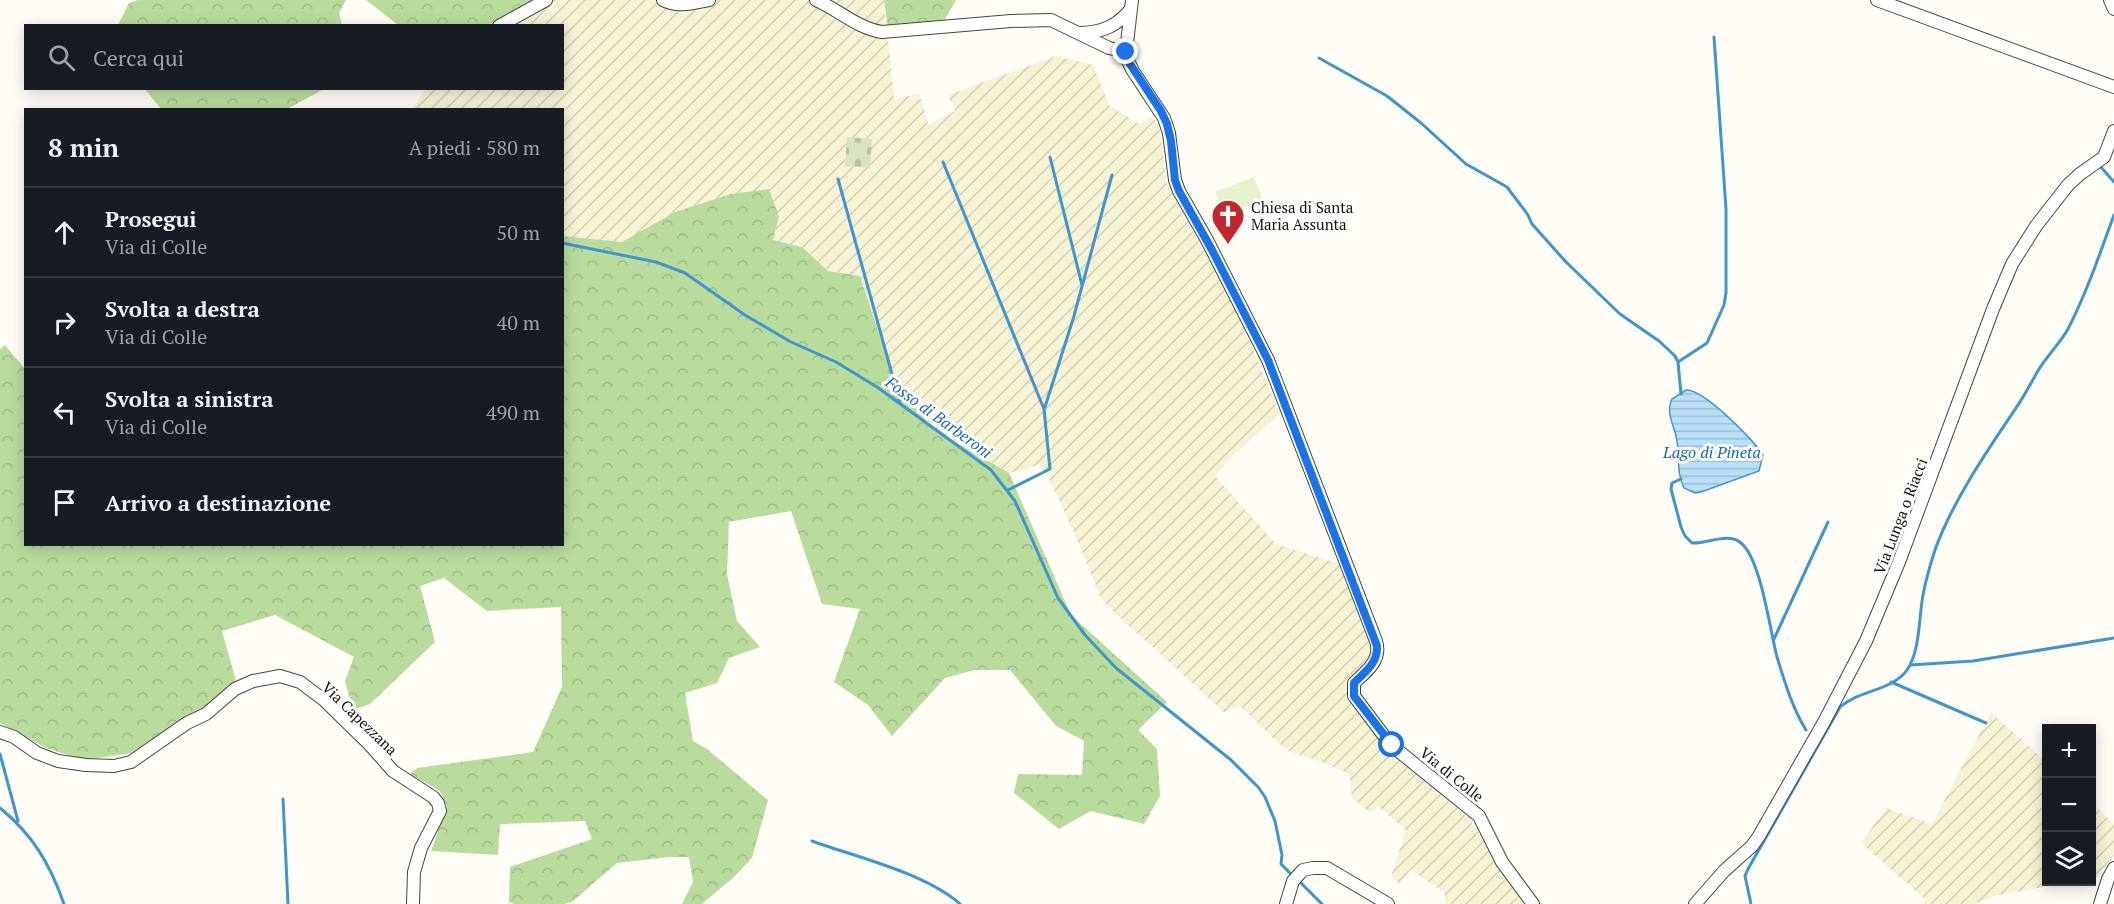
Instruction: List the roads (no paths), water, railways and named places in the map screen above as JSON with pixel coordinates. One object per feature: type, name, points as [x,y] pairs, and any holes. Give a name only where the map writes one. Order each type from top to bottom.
[{"type":"street","points":[[504,24],[546,0]]},
{"type":"street","points":[[663,0],[681,5],[709,0]]},
{"type":"street","points":[[816,0],[868,30],[882,32],[1011,21],[1051,20],[1109,48],[1126,52],[1132,4]]},
{"type":"street","points":[[1877,0],[2114,87]]},
{"type":"street","points":[[2110,0],[2114,9]]},
{"type":"street","points":[[1080,33],[1107,29],[1121,21],[1132,4]]},
{"type":"street","name":"Via di Colle","points":[[1126,52],[1130,64],[1167,124],[1175,180],[1179,191],[1268,360],[1376,640],[1377,656],[1370,668],[1354,683],[1354,696],[1392,745],[1479,816],[1502,862],[1533,904]]},
{"type":"street","name":"Via Lunga o Riacci","points":[[1695,904],[1759,836],[1847,681],[1899,562],[1993,309],[2012,264],[2036,226],[2068,185],[2104,157],[2114,131]]},
{"type":"street","name":"Via Capezzana","points":[[0,732],[14,737],[37,753],[58,761],[114,766],[131,762],[164,737],[206,714],[235,689],[253,681],[280,676],[300,682],[324,700],[393,771],[433,797],[438,803],[440,811],[421,848],[414,872],[413,904]]},
{"type":"street","points":[[1286,904],[1296,877],[1308,869],[1327,868],[1388,904]]},
{"type":"street","points":[[2100,904],[2114,868]]},
{"type":"water","name":"Lago di Pineta","points":[[1686,390],[1704,397],[1749,438],[1763,455],[1759,471],[1701,492],[1695,493],[1684,488],[1680,476],[1677,441],[1671,420],[1670,404],[1672,399]]},
{"type":"waterway","points":[[1678,362],[1707,343],[1724,305],[1726,293],[1726,209],[1714,37]]},
{"type":"waterway","points":[[1319,58],[1387,96],[1466,164],[1507,187],[1532,224],[1566,262],[1620,314],[1659,341],[1675,356],[1678,362],[1681,394]]},
{"type":"waterway","points":[[1050,157],[1082,285]]},
{"type":"waterway","points":[[943,162],[1044,409],[1050,469],[1008,490]]},
{"type":"waterway","points":[[2100,166],[2114,182]]},
{"type":"waterway","points":[[1045,407],[1074,316],[1112,175]]},
{"type":"waterway","points":[[838,179],[900,403]]},
{"type":"waterway","points":[[1751,904],[1745,876],[1748,869],[1840,707],[1856,697],[1893,682],[1907,670],[1917,644],[1926,583],[1944,528],[1973,473],[2039,369],[2068,329],[2087,287],[2114,215]]},
{"type":"waterway","name":"Fosso di Barberoni","points":[[564,243],[656,262],[685,273],[745,315],[791,342],[836,362],[877,387],[991,470],[1015,501],[1058,598],[1085,635],[1116,668],[1231,760],[1258,787],[1275,821],[1282,855],[1281,864],[1293,876]]},
{"type":"waterway","points":[[1681,479],[1672,483],[1671,489],[1685,536],[1692,543],[1730,538],[1741,543],[1748,551],[1764,596],[1783,676],[1806,730]]},
{"type":"waterway","points":[[1774,639],[1828,522]]},
{"type":"waterway","points":[[1910,665],[1973,661],[2114,638]]},
{"type":"waterway","points":[[1891,682],[1986,723]]},
{"type":"waterway","points":[[0,754],[18,821]]},
{"type":"waterway","points":[[283,799],[288,904]]},
{"type":"waterway","points":[[0,808],[22,829],[39,851],[53,876],[64,904]]},
{"type":"waterway","points":[[812,841],[928,883],[960,904]]},
{"type":"waterway","name":"Fosso di Barberoni","points":[[1298,880],[1322,904]]},
{"type":"place","name":"Chiesa di Santa Maria Assunta","points":[[1228,245]]}]
